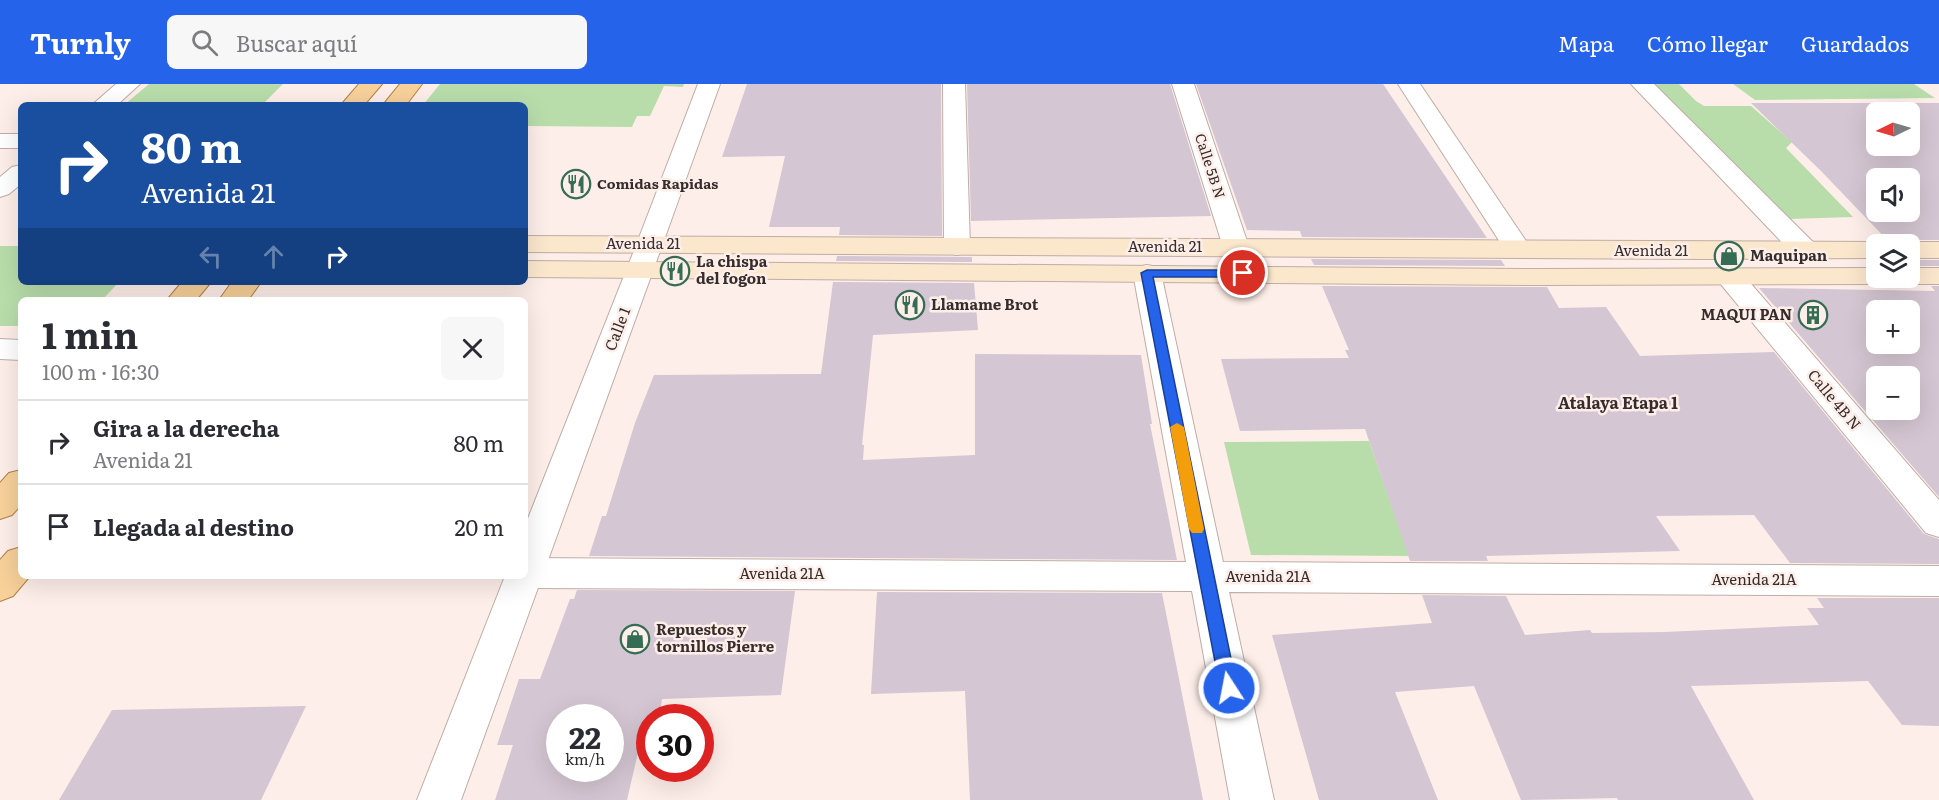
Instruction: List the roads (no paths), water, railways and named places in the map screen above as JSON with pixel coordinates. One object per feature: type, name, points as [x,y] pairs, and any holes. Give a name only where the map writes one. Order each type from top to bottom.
[{"type":"main road","points":[[355,102],[371,84]]},
{"type":"main road","points":[[396,102],[411,84]]},
{"type":"main road","name":"Avenida 21","points":[[528,244],[645,256],[1147,273],[1866,276]]},
{"type":"main road","name":"Avenida 21","points":[[528,269],[645,256],[957,247],[1866,250]]},
{"type":"main road","points":[[1920,250],[1939,249]]},
{"type":"main road","points":[[1920,276],[1939,276]]},
{"type":"main road","points":[[184,297],[194,285]]},
{"type":"main road","points":[[235,297],[245,285]]},
{"type":"main road","points":[[0,506],[18,485]]},
{"type":"main road","points":[[0,586],[18,565]]},
{"type":"street","points":[[107,102],[129,84]]},
{"type":"street","name":"Calle 1","points":[[528,566],[709,84]]},
{"type":"street","points":[[954,84],[957,247]]},
{"type":"street","name":"Calle 5B N","points":[[1183,84],[1236,247]]},
{"type":"street","points":[[1409,84],[1519,250]]},
{"type":"street","points":[[1642,84],[1805,250]]},
{"type":"street","points":[[0,141],[18,141]]},
{"type":"street","points":[[0,189],[18,174]]},
{"type":"street","points":[[1147,273],[1252,800]]},
{"type":"street","name":"Calle 4B N","points":[[1729,276],[1939,524]]},
{"type":"street","points":[[0,350],[18,350]]},
{"type":"street","name":"Avenida 21A","points":[[528,574],[1939,581]]},
{"type":"street","name":"Calle 1","points":[[439,800],[523,579]]},
{"type":"place","name":"Comidas Rapidas","points":[[576,184]]},
{"type":"place","name":"Maquipan","points":[[1729,256]]},
{"type":"place","name":"La chispa del fogon","points":[[675,271]]},
{"type":"place","name":"Llamame Brot","points":[[910,305]]},
{"type":"place","name":"MAQUI PAN","points":[[1813,315]]},
{"type":"place","name":"Repuestos y tornillos Pierre","points":[[635,639]]},
{"type":"district","name":"Atalaya Etapa 1","points":[[1618,403]]}]
